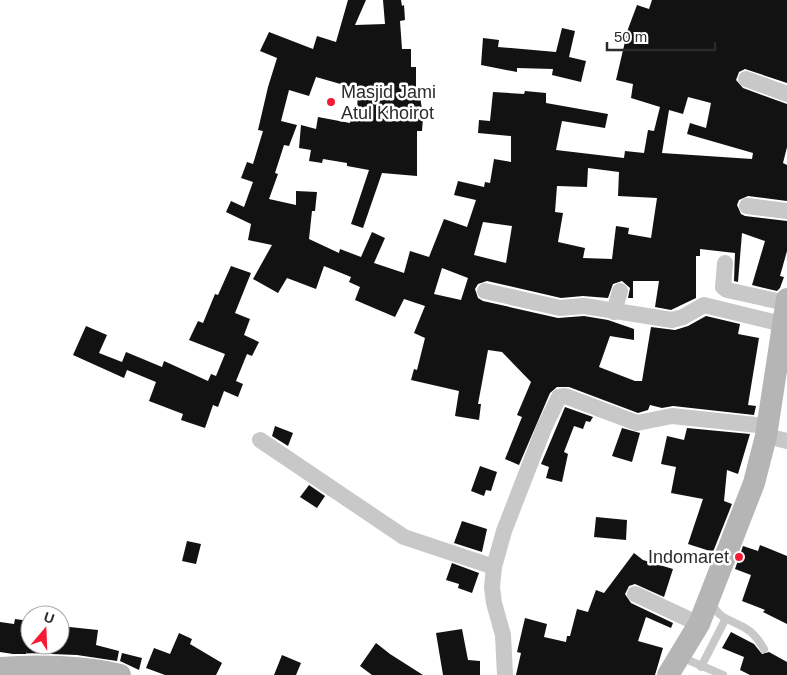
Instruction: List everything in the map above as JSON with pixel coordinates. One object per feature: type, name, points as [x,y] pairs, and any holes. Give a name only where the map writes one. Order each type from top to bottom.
[{"type":"main road","points":[[673,666],[699,624],[773,434],[785,308]]},
{"type":"main road","points":[[0,668],[52,668],[108,672],[120,675]]},
{"type":"street","points":[[746,79],[787,94]]},
{"type":"street","points":[[747,206],[787,211]]},
{"type":"street","points":[[725,263],[723,287],[727,290],[785,308]]},
{"type":"street","points":[[485,291],[560,308],[584,306],[677,320],[704,305],[785,308]]},
{"type":"street","points":[[614,312],[620,291]]},
{"type":"street","points":[[505,675],[503,635],[494,603],[492,587],[494,567],[504,531],[544,428],[559,397],[565,396],[637,423],[672,416],[773,434]]},
{"type":"street","points":[[260,440],[404,537],[494,567]]},
{"type":"street","points":[[634,594],[699,624]]},
{"type":"lane","points":[[710,596],[714,610],[725,620],[745,628],[757,637],[764,649]]},
{"type":"lane","points":[[701,667],[725,620]]},
{"type":"lane","points":[[673,666],[701,667],[723,675]]},
{"type":"building","points":[[348,0],[366,0],[355,25],[385,24],[383,0],[401,0],[402,6],[404,5],[405,20],[400,21],[402,49],[411,49],[411,67],[416,67],[416,95],[420,95],[423,118],[422,131],[417,131],[417,176],[382,173],[363,228],[351,224],[369,170],[347,166],[347,163],[323,159],[322,163],[309,161],[311,150],[299,148],[301,125],[316,129],[318,117],[350,123],[352,112],[357,113],[358,89],[316,77],[309,96],[289,90],[281,121],[297,125],[289,146],[284,145],[275,173],[278,174],[269,199],[296,205],[296,191],[317,192],[315,211],[312,211],[309,239],[339,253],[340,249],[361,257],[372,232],[385,238],[374,263],[404,273],[410,251],[429,257],[444,219],[467,227],[476,200],[454,195],[458,181],[484,187],[485,182],[490,183],[494,159],[511,162],[511,136],[478,133],[479,120],[490,121],[493,92],[524,94],[525,91],[546,93],[546,103],[608,114],[605,128],[562,121],[556,150],[624,158],[625,151],[644,153],[648,130],[654,131],[660,107],[631,98],[633,84],[616,80],[628,29],[637,5],[649,9],[652,0],[787,0],[787,83],[745,69],[739,72],[736,80],[743,88],[787,104],[787,147],[783,163],[787,165],[787,201],[748,196],[739,200],[737,205],[741,214],[745,216],[787,221],[787,251],[780,276],[784,277],[777,291],[752,285],[765,241],[742,233],[738,282],[734,281],[735,253],[700,249],[700,256],[696,256],[696,298],[671,310],[655,307],[659,281],[633,281],[633,298],[628,298],[630,288],[622,281],[613,284],[608,298],[583,296],[561,298],[487,281],[478,284],[475,289],[478,298],[483,301],[558,318],[584,316],[608,320],[634,329],[634,340],[610,336],[599,367],[635,381],[642,381],[651,327],[675,330],[688,326],[706,316],[740,324],[738,334],[759,338],[748,405],[756,406],[754,415],[673,406],[662,408],[650,405],[648,410],[638,413],[569,387],[557,387],[550,393],[519,465],[505,459],[522,417],[517,415],[531,382],[502,352],[488,350],[478,404],[481,404],[479,420],[455,416],[459,391],[411,380],[414,369],[417,370],[425,338],[414,333],[425,306],[404,299],[395,317],[355,300],[360,287],[349,282],[351,277],[324,266],[316,289],[287,278],[278,293],[253,279],[272,245],[248,240],[251,224],[226,212],[231,201],[244,207],[253,182],[241,178],[247,162],[253,164],[263,131],[258,130],[277,58],[260,51],[269,32],[313,49],[317,36],[336,42]],"holes":[[[688,97],[711,103],[706,128],[690,123],[687,134],[753,153],[752,159],[662,153],[669,110],[683,114]],[[588,168],[619,172],[618,196],[657,198],[651,238],[628,234],[629,228],[616,226],[612,259],[583,258],[585,248],[558,242],[563,213],[555,212],[557,186],[587,187]],[[483,222],[512,226],[506,263],[474,255]],[[442,268],[468,278],[461,300],[434,294]]]},
{"type":"building","points":[[562,28],[575,31],[569,57],[586,61],[581,82],[552,75],[553,69],[517,68],[517,72],[481,65],[483,38],[499,40],[498,47],[556,52]]},
{"type":"building","points":[[231,266],[251,273],[235,313],[250,319],[244,335],[259,342],[252,356],[247,354],[236,381],[243,384],[238,397],[224,391],[218,407],[213,405],[205,428],[181,420],[183,414],[149,401],[156,382],[127,370],[124,378],[73,355],[86,326],[107,335],[99,353],[122,362],[126,352],[162,367],[164,361],[208,381],[211,374],[216,376],[225,354],[189,340],[198,321],[203,323],[215,294],[218,295]]},
{"type":"building","points":[[565,407],[593,417],[590,422],[586,421],[583,429],[574,426],[564,452],[568,454],[562,482],[546,478],[549,467],[541,464]]},
{"type":"building","points":[[275,426],[293,433],[288,446],[272,436]]},
{"type":"building","points":[[622,428],[640,433],[632,462],[612,456]]},
{"type":"building","points":[[687,428],[750,434],[738,474],[727,470],[724,501],[732,504],[713,552],[688,544],[703,499],[671,493],[676,467],[661,464],[667,436],[684,440]]},
{"type":"building","points":[[480,466],[497,472],[491,491],[486,490],[484,496],[471,491]]},
{"type":"building","points":[[309,485],[325,496],[317,508],[300,497]]},
{"type":"building","points":[[596,517],[627,520],[626,540],[594,537]]},
{"type":"building","points":[[462,521],[487,529],[482,552],[454,543]]},
{"type":"building","points":[[187,541],[201,544],[196,564],[182,561]]},
{"type":"building","points":[[760,545],[787,556],[787,624],[763,612],[765,610],[742,601],[751,575],[735,569],[743,546],[758,551]]},
{"type":"building","points":[[634,553],[643,560],[673,569],[664,597],[635,584],[629,586],[625,594],[631,603],[673,623],[671,628],[646,617],[638,641],[663,648],[655,675],[516,675],[521,653],[517,652],[525,618],[547,624],[544,637],[566,642],[567,636],[570,636],[577,609],[588,612],[596,590],[604,593]]},
{"type":"building","points":[[452,563],[479,573],[472,593],[458,588],[459,584],[446,580]]},
{"type":"building","points":[[15,619],[20,620],[20,654],[0,652],[0,622],[14,624]]},
{"type":"building","points":[[70,627],[98,630],[96,645],[119,651],[117,661],[70,655]]},
{"type":"building","points":[[462,629],[468,660],[480,661],[480,675],[443,675],[436,633]]},
{"type":"building","points":[[731,632],[754,644],[762,654],[769,652],[787,662],[787,675],[750,675],[740,670],[744,657],[722,648]]},
{"type":"building","points":[[179,633],[192,639],[190,644],[222,663],[216,675],[165,675],[146,668],[154,648],[170,654]]},
{"type":"building","points":[[376,643],[423,675],[372,675],[360,666]]},
{"type":"building","points":[[122,653],[142,658],[139,670],[120,661]]},
{"type":"building","points":[[282,655],[301,663],[296,675],[274,675]]},
{"type":"place","name":"Masjid Jami Atul Khoirot","points":[[331,102]]},
{"type":"place","name":"Indomaret","points":[[739,557]]}]
